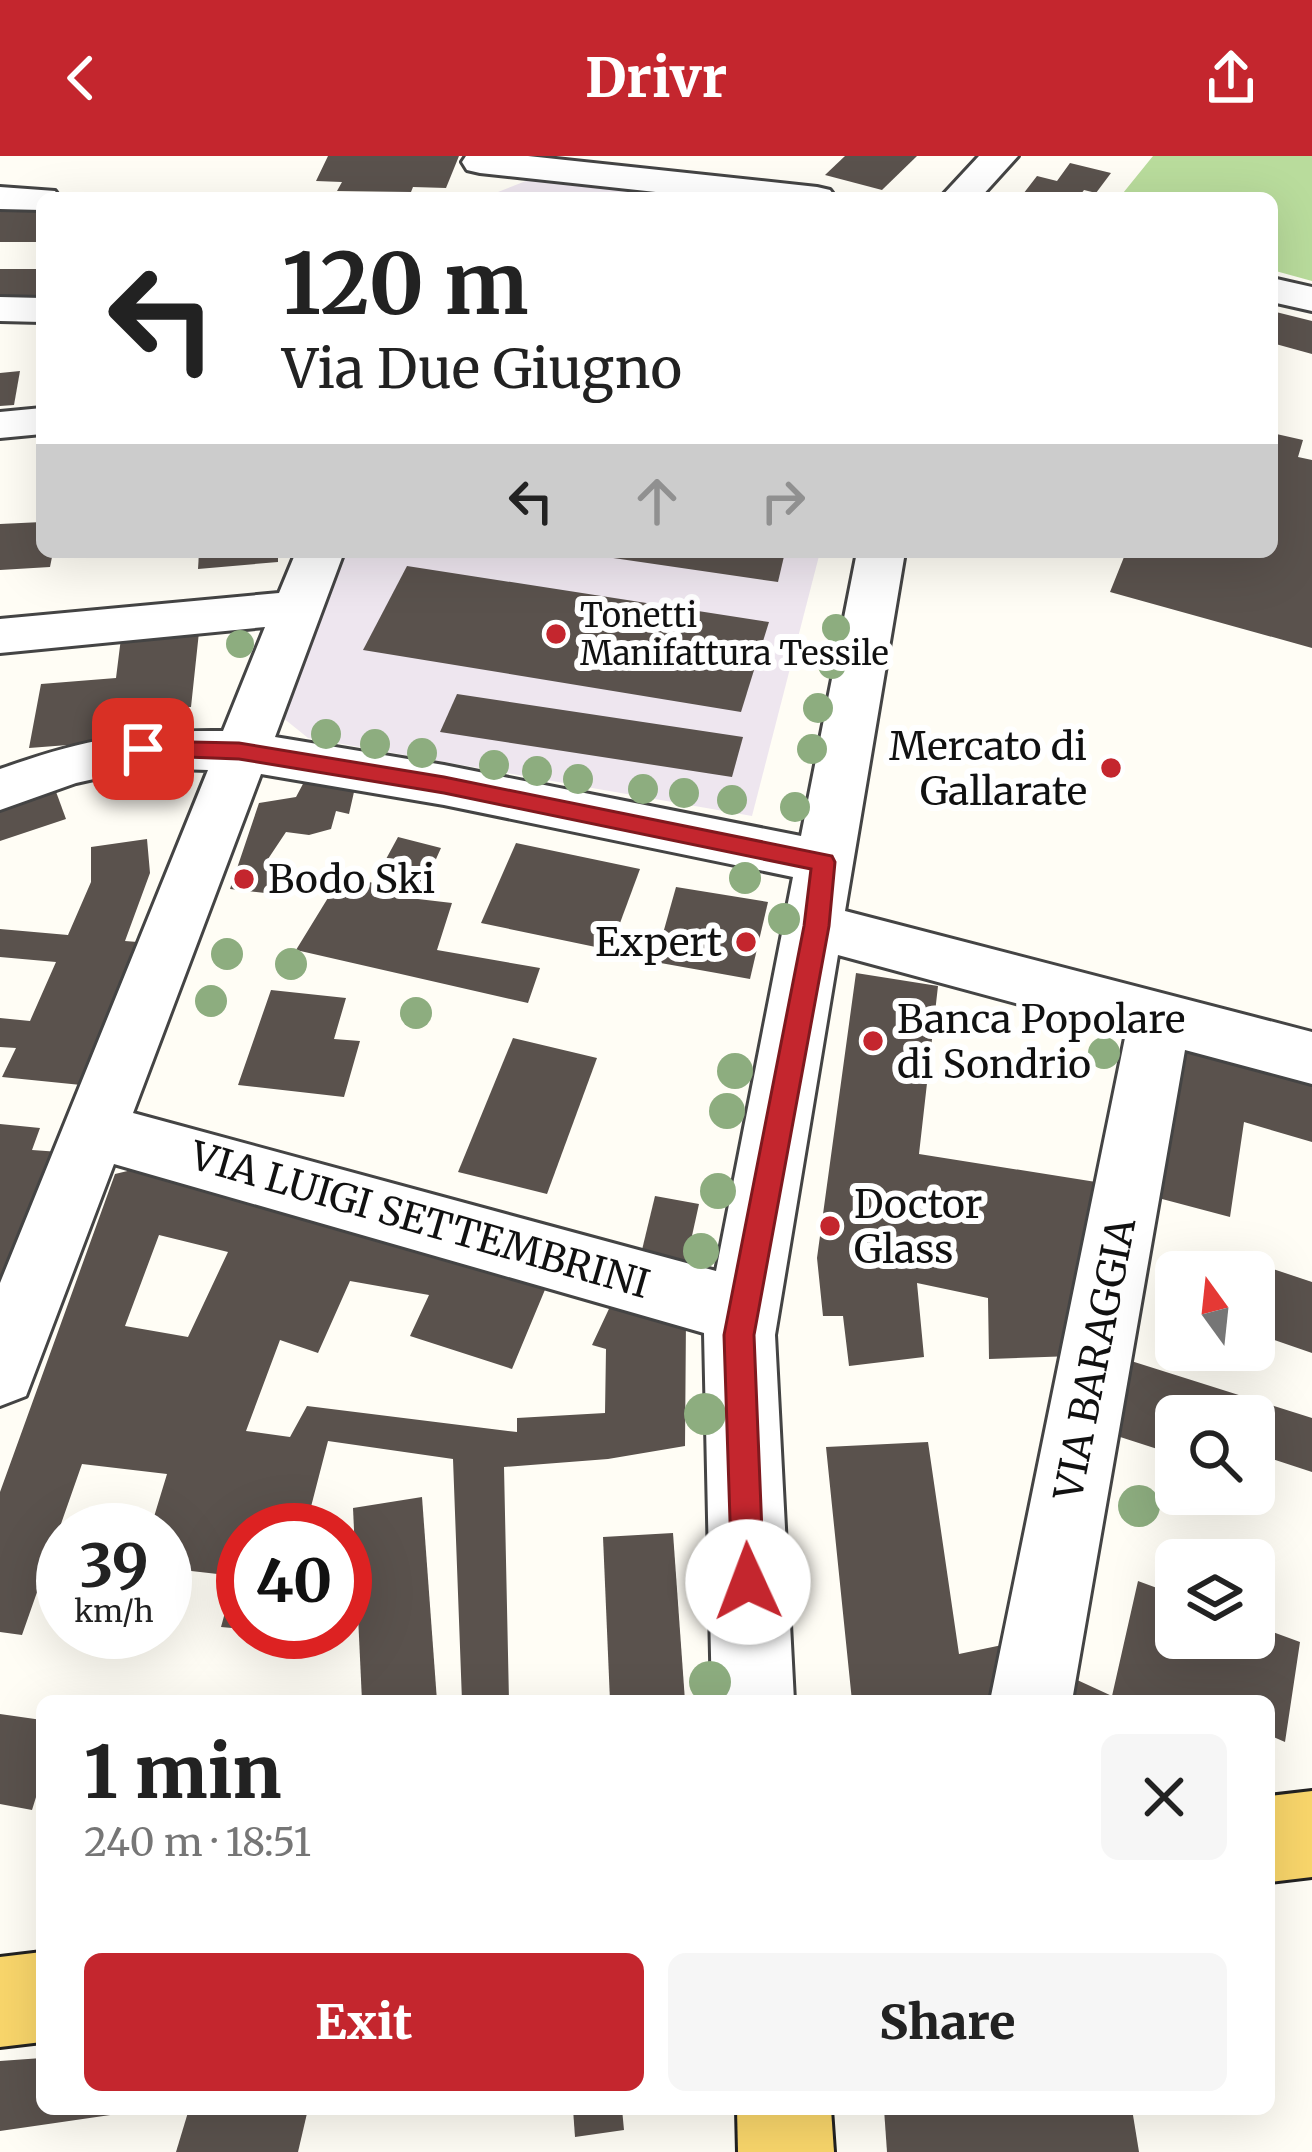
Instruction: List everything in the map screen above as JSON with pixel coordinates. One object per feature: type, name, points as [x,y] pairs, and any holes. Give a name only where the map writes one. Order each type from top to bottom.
[{"type":"main road","points":[[1275,1838],[1312,1834]]},
{"type":"main road","points":[[0,2002],[36,1998]]},
{"type":"main road","points":[[784,2115],[786,2152]]},
{"type":"street","points":[[965,192],[1000,156]]},
{"type":"street","points":[[460,192],[477,159],[765,192]]},
{"type":"street","points":[[0,199],[36,199]]},
{"type":"street","points":[[1278,291],[1312,299]]},
{"type":"street","points":[[0,309],[36,310]]},
{"type":"street","points":[[0,425],[36,422]]},
{"type":"street","points":[[0,1372],[318,558]]},
{"type":"street","points":[[753,1695],[739,1335],[880,558]]},
{"type":"street","points":[[0,636],[297,608]]},
{"type":"street","points":[[0,790],[66,766],[143,749],[239,751],[444,785],[824,862]]},
{"type":"street","points":[[816,926],[1312,1058]]},
{"type":"street","name":"VIA BARAGGIA","points":[[1032,1695],[1160,1017]]},
{"type":"street","name":"VIA LUIGI SETTEMBRINI","points":[[94,1130],[746,1312]]},
{"type":"shaded area","points":[[536,177],[671,192],[498,192]]},
{"type":"shaded area","name":"Tonetti Manifattura Tessile","points":[[344,558],[818,558],[752,816],[308,738],[282,717]]},
{"type":"green space","points":[[1153,156],[1312,156],[1312,281],[1278,272],[1278,192],[1124,192]]},
{"type":"building","points":[[328,156],[459,156],[446,188],[413,187],[411,192],[337,191],[342,182],[316,181]]},
{"type":"building","points":[[845,156],[917,156],[882,190],[825,175]]},
{"type":"building","points":[[1070,163],[1111,173],[1097,192],[1025,192],[1037,176],[1057,181]]},
{"type":"building","points":[[0,211],[36,212],[36,242],[0,242]]},
{"type":"building","points":[[0,269],[36,269],[36,301],[0,301]]},
{"type":"building","points":[[1278,312],[1312,321],[1312,354],[1278,345]]},
{"type":"building","points":[[20,371],[14,405],[0,406],[0,373]]},
{"type":"building","points":[[1278,434],[1303,440],[1298,457],[1312,460],[1312,648],[1110,592],[1124,558],[1278,558]]},
{"type":"building","points":[[36,522],[36,558],[52,558],[50,567],[0,570],[0,524]]},
{"type":"building","points":[[199,558],[278,558],[278,562],[198,569]]},
{"type":"building","points":[[613,558],[784,558],[778,582]]},
{"type":"building","points":[[407,566],[769,622],[741,712],[363,650]]},
{"type":"building","points":[[199,632],[191,707],[147,710],[148,700],[112,703],[107,742],[29,748],[41,684],[116,678],[121,638]]},
{"type":"building","points":[[457,694],[743,737],[732,777],[440,732]]},
{"type":"building","points":[[304,782],[354,792],[349,814],[336,811],[331,829],[309,835],[286,832],[268,859],[287,861],[274,894],[230,889],[259,803],[296,797]]},
{"type":"building","points":[[55,789],[66,819],[0,841],[0,808]]},
{"type":"building","points":[[398,837],[441,848],[418,899],[452,903],[437,950],[540,968],[528,1003],[296,950],[342,875],[373,883]]},
{"type":"building","points":[[147,839],[150,873],[125,941],[150,943],[91,1086],[2,1077],[16,1048],[0,1047],[0,1018],[30,1021],[56,962],[0,957],[0,929],[68,935],[91,882],[91,847]]},
{"type":"building","points":[[516,843],[640,869],[610,950],[481,923]]},
{"type":"building","points":[[676,887],[768,902],[750,979],[655,962]]},
{"type":"building","points":[[856,973],[938,986],[919,1154],[1096,1182],[1073,1356],[989,1359],[988,1298],[917,1283],[924,1357],[849,1366],[843,1316],[823,1316],[817,1258]]},
{"type":"building","points":[[271,990],[346,998],[334,1039],[360,1041],[344,1097],[238,1085]]},
{"type":"building","points":[[513,1038],[597,1058],[547,1194],[458,1172]]},
{"type":"building","points":[[1177,1041],[1312,1079],[1312,1142],[1244,1122],[1230,1217],[1147,1195]]},
{"type":"building","points":[[0,1124],[40,1128],[32,1150],[60,1152],[0,1303]]},
{"type":"building","points":[[140,1168],[549,1280],[512,1369],[410,1336],[429,1295],[350,1281],[318,1353],[280,1340],[246,1431],[290,1437],[307,1406],[517,1432],[517,1418],[605,1413],[606,1349],[592,1345],[615,1296],[686,1317],[685,1446],[608,1459],[504,1467],[509,1695],[462,1695],[453,1459],[328,1441],[312,1503],[216,1503],[216,1574],[192,1571],[192,1503],[158,1503],[167,1474],[82,1464],[68,1503],[36,1503],[36,1595],[22,1635],[0,1632],[0,1492],[115,1174]],"holes":[[[159,1235],[228,1252],[188,1337],[125,1326]]]},
{"type":"building","points":[[655,1196],[699,1204],[686,1263],[641,1254]]},
{"type":"building","points":[[1275,1270],[1312,1282],[1312,1353],[1275,1340]]},
{"type":"building","points":[[1128,1360],[1239,1395],[1155,1395],[1155,1448],[1114,1435]]},
{"type":"building","points":[[1275,1406],[1312,1418],[1312,1472],[1275,1460]]},
{"type":"building","points":[[928,1442],[959,1654],[1007,1644],[994,1695],[851,1695],[826,1447]]},
{"type":"building","points":[[422,1497],[437,1695],[362,1695],[360,1659],[372,1659],[372,1505]]},
{"type":"building","points":[[673,1533],[685,1695],[610,1695],[603,1537]]},
{"type":"building","points":[[1138,1581],[1155,1587],[1155,1659],[1275,1659],[1275,1633],[1300,1642],[1285,1742],[1275,1738],[1275,1695],[1112,1695]]},
{"type":"building","points":[[1075,1679],[1110,1695],[1073,1695]]},
{"type":"building","points":[[0,1714],[36,1719],[32,1810],[0,1804]]},
{"type":"building","points":[[36,2058],[36,2115],[110,2115],[0,2131],[0,2061]]},
{"type":"building","points":[[187,2115],[307,2115],[298,2152],[176,2152]]},
{"type":"building","points":[[573,2115],[623,2115],[624,2130],[575,2137]]},
{"type":"building","points":[[884,2115],[1133,2115],[1139,2152],[887,2152]]},
{"type":"place","name":"Tonetti Manifattura Tessile","points":[[556,634]]},
{"type":"place","name":"Mercato di Gallarate","points":[[1111,768]]},
{"type":"place","name":"Bodo Ski","points":[[244,879]]},
{"type":"place","name":"Expert","points":[[746,942]]},
{"type":"place","name":"Banca Popolare di Sondrio","points":[[873,1041]]},
{"type":"place","name":"Doctor Glass","points":[[830,1226]]},
{"type":"route","points":[[143,749],[239,751],[444,785],[824,862],[739,1335],[748,1582]]}]
